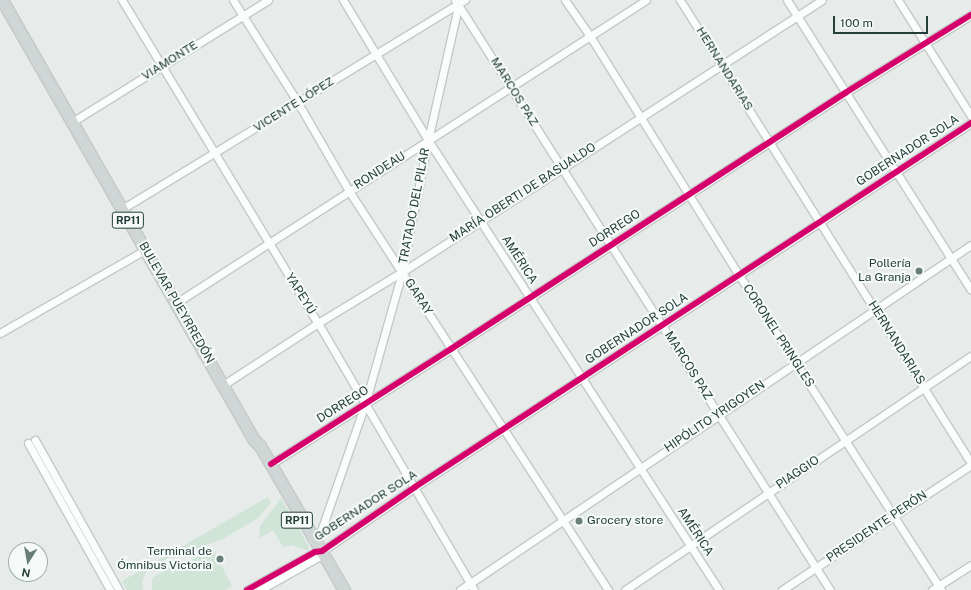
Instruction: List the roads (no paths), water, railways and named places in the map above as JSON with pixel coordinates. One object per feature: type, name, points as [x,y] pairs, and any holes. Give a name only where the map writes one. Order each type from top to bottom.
[{"type":"main road","name":"BULEVAR PUEYRREDÓN","points":[[2,0],[223,385],[254,440],[256,448],[316,548],[344,590]]},
{"type":"main road","name":"BULEVAR PUEYRREDÓN","points":[[254,440],[260,446],[271,464],[337,590]]},
{"type":"street","name":"YAPEYÚ","points":[[122,0],[318,323],[472,587]]},
{"type":"street","name":"GARAY","points":[[233,0],[298,104],[349,191],[503,429],[564,520],[608,590]]},
{"type":"street","name":"VIAMONTE","points":[[72,122],[268,0]]},
{"type":"street","name":"AMÉRICA","points":[[343,0],[428,140],[719,590]]},
{"type":"street","name":"VICENTE LÓPEZ","points":[[122,209],[298,104],[457,2],[465,0]]},
{"type":"street","name":"CORONEL PRINGLES","points":[[566,0],[739,275],[894,516],[937,589]]},
{"type":"street","name":"RONDEAU","points":[[176,303],[646,0]]},
{"type":"street","name":"HERNANDARIAS","points":[[680,0],[876,309],[971,464]]},
{"type":"street","points":[[787,0],[971,290]]},
{"type":"street","name":"MARÍA OBERTI DE BASUALDO","points":[[223,385],[318,323],[402,272],[822,0]]},
{"type":"street","points":[[898,0],[971,116]]},
{"type":"street","name":"MARCOS PAZ","points":[[457,2],[830,590]]},
{"type":"street","name":"TRATADO DEL PILAR","points":[[316,548],[365,404],[402,272],[457,2]]},
{"type":"street","name":"DORREGO","points":[[271,464],[452,349],[611,244],[689,196],[845,92],[971,14]]},
{"type":"street","name":"GOBERNADOR SOLA","points":[[316,548],[415,487],[971,123]]},
{"type":"street","name":"HIPÓLITO YRIGOYEN","points":[[460,590],[472,587],[564,520],[971,245]]},
{"type":"street","points":[[0,333],[146,250]]},
{"type":"street","name":"PIAGGIO","points":[[625,590],[971,356]]},
{"type":"street","points":[[35,440],[118,590]]},
{"type":"street","points":[[28,443],[110,590]]},
{"type":"street","points":[[33,453],[40,449]]},
{"type":"street","name":"PRESIDENTE PERÓN","points":[[782,590],[971,464]]},
{"type":"street","points":[[66,511],[73,507]]},
{"type":"street","points":[[247,590],[316,548]]},
{"type":"street","points":[[260,590],[316,548]]},
{"type":"street","points":[[937,589],[971,565]]},
{"type":"place","name":"Pollería La Granja","points":[[919,271]]},
{"type":"place","name":"Grocery store","points":[[579,521]]},
{"type":"place","name":"Terminal de Ómnibus Victoria","points":[[220,559]]}]
